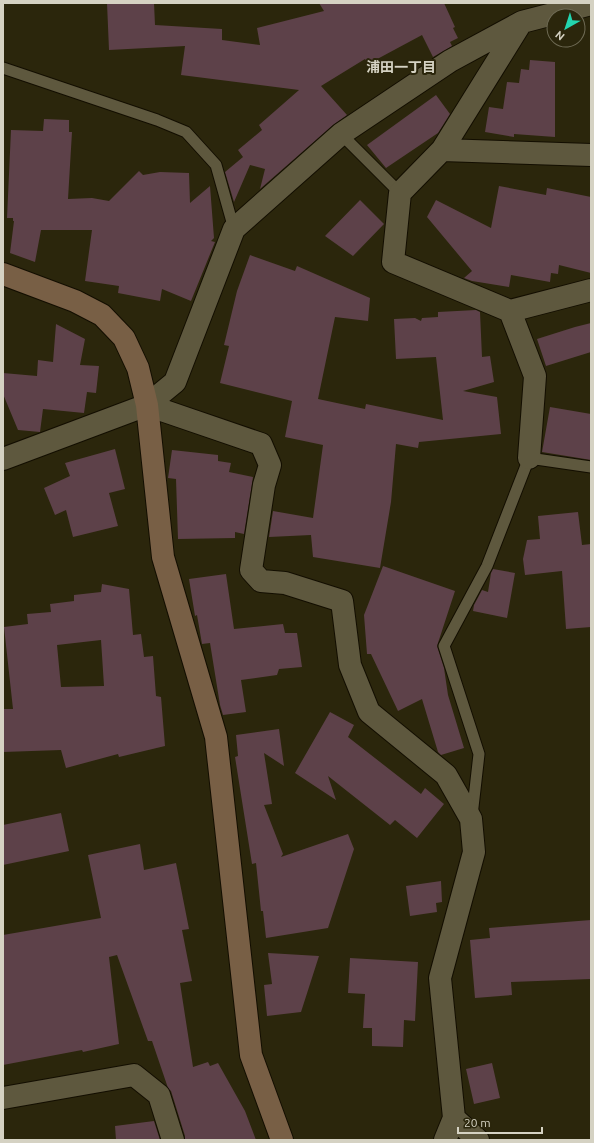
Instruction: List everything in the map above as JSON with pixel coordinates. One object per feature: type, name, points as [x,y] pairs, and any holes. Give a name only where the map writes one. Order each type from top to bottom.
[{"type":"street","points":[[3,459],[147,405],[175,382],[234,229],[341,134],[450,61],[522,22],[591,4]]},
{"type":"street","points":[[522,22],[442,150],[400,193],[393,262],[510,312],[591,290]]},
{"type":"street","points":[[442,150],[591,155]]},
{"type":"street","points":[[3,274],[75,301],[102,315],[124,338],[138,368],[147,405],[163,557],[216,737],[251,1055],[282,1140]]},
{"type":"street","points":[[510,312],[535,376],[529,458]]},
{"type":"street","points":[[147,405],[261,444],[270,465],[264,485],[251,570],[261,581],[285,583],[342,602],[350,665],[369,712],[446,775],[471,819],[474,852],[440,978],[454,1118],[444,1140]]},
{"type":"street","points":[[3,1098],[134,1075],[159,1095],[173,1140]]},
{"type":"street","points":[[454,1118],[478,1140]]},
{"type":"lane","points":[[3,68],[157,120],[186,132],[216,165],[234,229]]},
{"type":"lane","points":[[341,134],[400,193]]},
{"type":"lane","points":[[471,819],[479,754],[444,646],[487,566],[529,458],[591,467]]},
{"type":"building","points":[[107,3],[154,3],[155,25],[222,29],[222,40],[260,45],[257,28],[324,11],[319,3],[444,3],[455,27],[453,28],[458,38],[450,42],[452,46],[433,57],[422,35],[368,64],[365,59],[321,86],[347,115],[333,125],[260,189],[265,169],[250,165],[234,202],[225,172],[243,157],[238,150],[262,130],[259,125],[299,90],[181,75],[185,46],[109,50]]},
{"type":"building","points":[[530,60],[555,62],[555,137],[514,134],[514,137],[485,132],[489,107],[503,109],[507,82],[519,83],[521,69],[529,70]]},
{"type":"building","points":[[436,95],[450,114],[438,133],[386,168],[367,145]]},
{"type":"building","points":[[44,119],[69,120],[69,132],[72,132],[68,199],[92,198],[109,201],[139,171],[143,175],[160,172],[189,173],[190,203],[210,186],[214,238],[211,241],[215,242],[191,301],[162,289],[160,301],[118,293],[119,286],[85,281],[92,230],[41,230],[35,262],[10,253],[14,221],[13,218],[7,218],[11,130],[43,131]]},
{"type":"building","points":[[499,186],[546,195],[547,188],[591,197],[591,273],[559,265],[558,274],[551,273],[550,282],[511,275],[509,287],[472,281],[464,278],[472,271],[427,217],[436,200],[491,228]]},
{"type":"building","points":[[360,200],[384,224],[353,256],[325,236]]},
{"type":"building","points":[[250,255],[295,271],[297,266],[370,298],[368,321],[335,317],[318,399],[365,409],[366,404],[443,420],[436,357],[396,359],[394,319],[415,318],[421,321],[422,318],[438,317],[438,312],[476,310],[480,312],[482,357],[490,356],[494,382],[463,391],[497,397],[501,434],[419,442],[418,448],[396,444],[391,502],[380,568],[313,557],[311,535],[269,537],[273,511],[313,518],[323,445],[285,437],[292,401],[220,383],[229,346],[224,345],[237,291]]},
{"type":"building","points":[[591,323],[591,352],[546,366],[537,339]]},
{"type":"building","points":[[56,324],[85,339],[80,365],[99,366],[96,393],[87,392],[84,413],[43,409],[40,432],[18,430],[3,394],[3,373],[37,376],[38,360],[53,362]]},
{"type":"building","points":[[550,407],[591,414],[591,460],[542,452]]},
{"type":"building","points":[[115,449],[125,489],[109,493],[118,526],[73,537],[66,510],[55,515],[44,488],[70,476],[65,463]]},
{"type":"building","points":[[172,450],[218,455],[218,461],[231,463],[229,472],[253,477],[244,534],[235,532],[235,538],[178,539],[176,479],[168,478]]},
{"type":"building","points":[[578,512],[582,545],[591,544],[591,627],[566,629],[562,571],[525,575],[523,559],[527,540],[540,539],[538,516]]},
{"type":"building","points":[[383,566],[455,591],[437,646],[444,668],[448,695],[464,748],[441,755],[438,752],[422,699],[398,711],[371,654],[367,654],[364,615]]},
{"type":"building","points":[[493,569],[515,573],[507,618],[473,611],[474,605],[482,590],[488,592]]},
{"type":"building","points":[[226,574],[234,629],[283,624],[285,633],[297,633],[302,667],[279,669],[277,675],[241,680],[246,712],[223,715],[210,643],[202,644],[197,615],[195,616],[189,579]]},
{"type":"building","points":[[102,584],[129,589],[133,635],[141,634],[144,657],[153,656],[156,696],[161,697],[165,746],[119,757],[118,754],[66,768],[61,750],[3,752],[3,709],[13,709],[4,627],[28,624],[27,614],[51,612],[50,604],[74,601],[74,595],[101,592]],"holes":[[[101,640],[104,686],[61,687],[57,645]]]},
{"type":"building","points":[[330,712],[354,725],[348,737],[421,794],[425,788],[444,804],[417,838],[395,820],[390,825],[328,776],[336,800],[295,773]]},
{"type":"building","points":[[279,729],[284,766],[264,753],[272,804],[264,805],[283,854],[281,857],[348,834],[354,849],[328,928],[266,938],[263,911],[261,911],[256,863],[252,864],[235,757],[238,756],[236,735]]},
{"type":"building","points":[[61,813],[69,851],[3,865],[3,825]]},
{"type":"building","points":[[140,844],[144,870],[176,863],[189,929],[182,930],[192,981],[180,983],[193,1067],[208,1062],[210,1066],[218,1063],[245,1111],[256,1140],[185,1140],[171,1091],[168,1088],[152,1041],[148,1041],[117,955],[109,957],[119,1044],[83,1052],[82,1050],[3,1065],[3,935],[101,918],[88,855]]},
{"type":"building","points":[[441,881],[442,902],[436,903],[437,912],[410,916],[406,886]]},
{"type":"building","points":[[591,920],[591,979],[511,982],[512,995],[475,998],[470,940],[490,938],[489,928]]},
{"type":"building","points":[[268,953],[319,956],[301,1012],[267,1016],[264,985],[272,984]]},
{"type":"building","points":[[350,958],[418,962],[415,1021],[404,1020],[403,1047],[372,1046],[372,1028],[363,1028],[365,994],[348,993]]},
{"type":"building","points":[[492,1063],[500,1098],[474,1104],[466,1069]]},
{"type":"building","points":[[154,1121],[160,1140],[116,1140],[115,1126]]},
{"type":"district","name":"浦田一丁目","points":[[401,67]]}]
